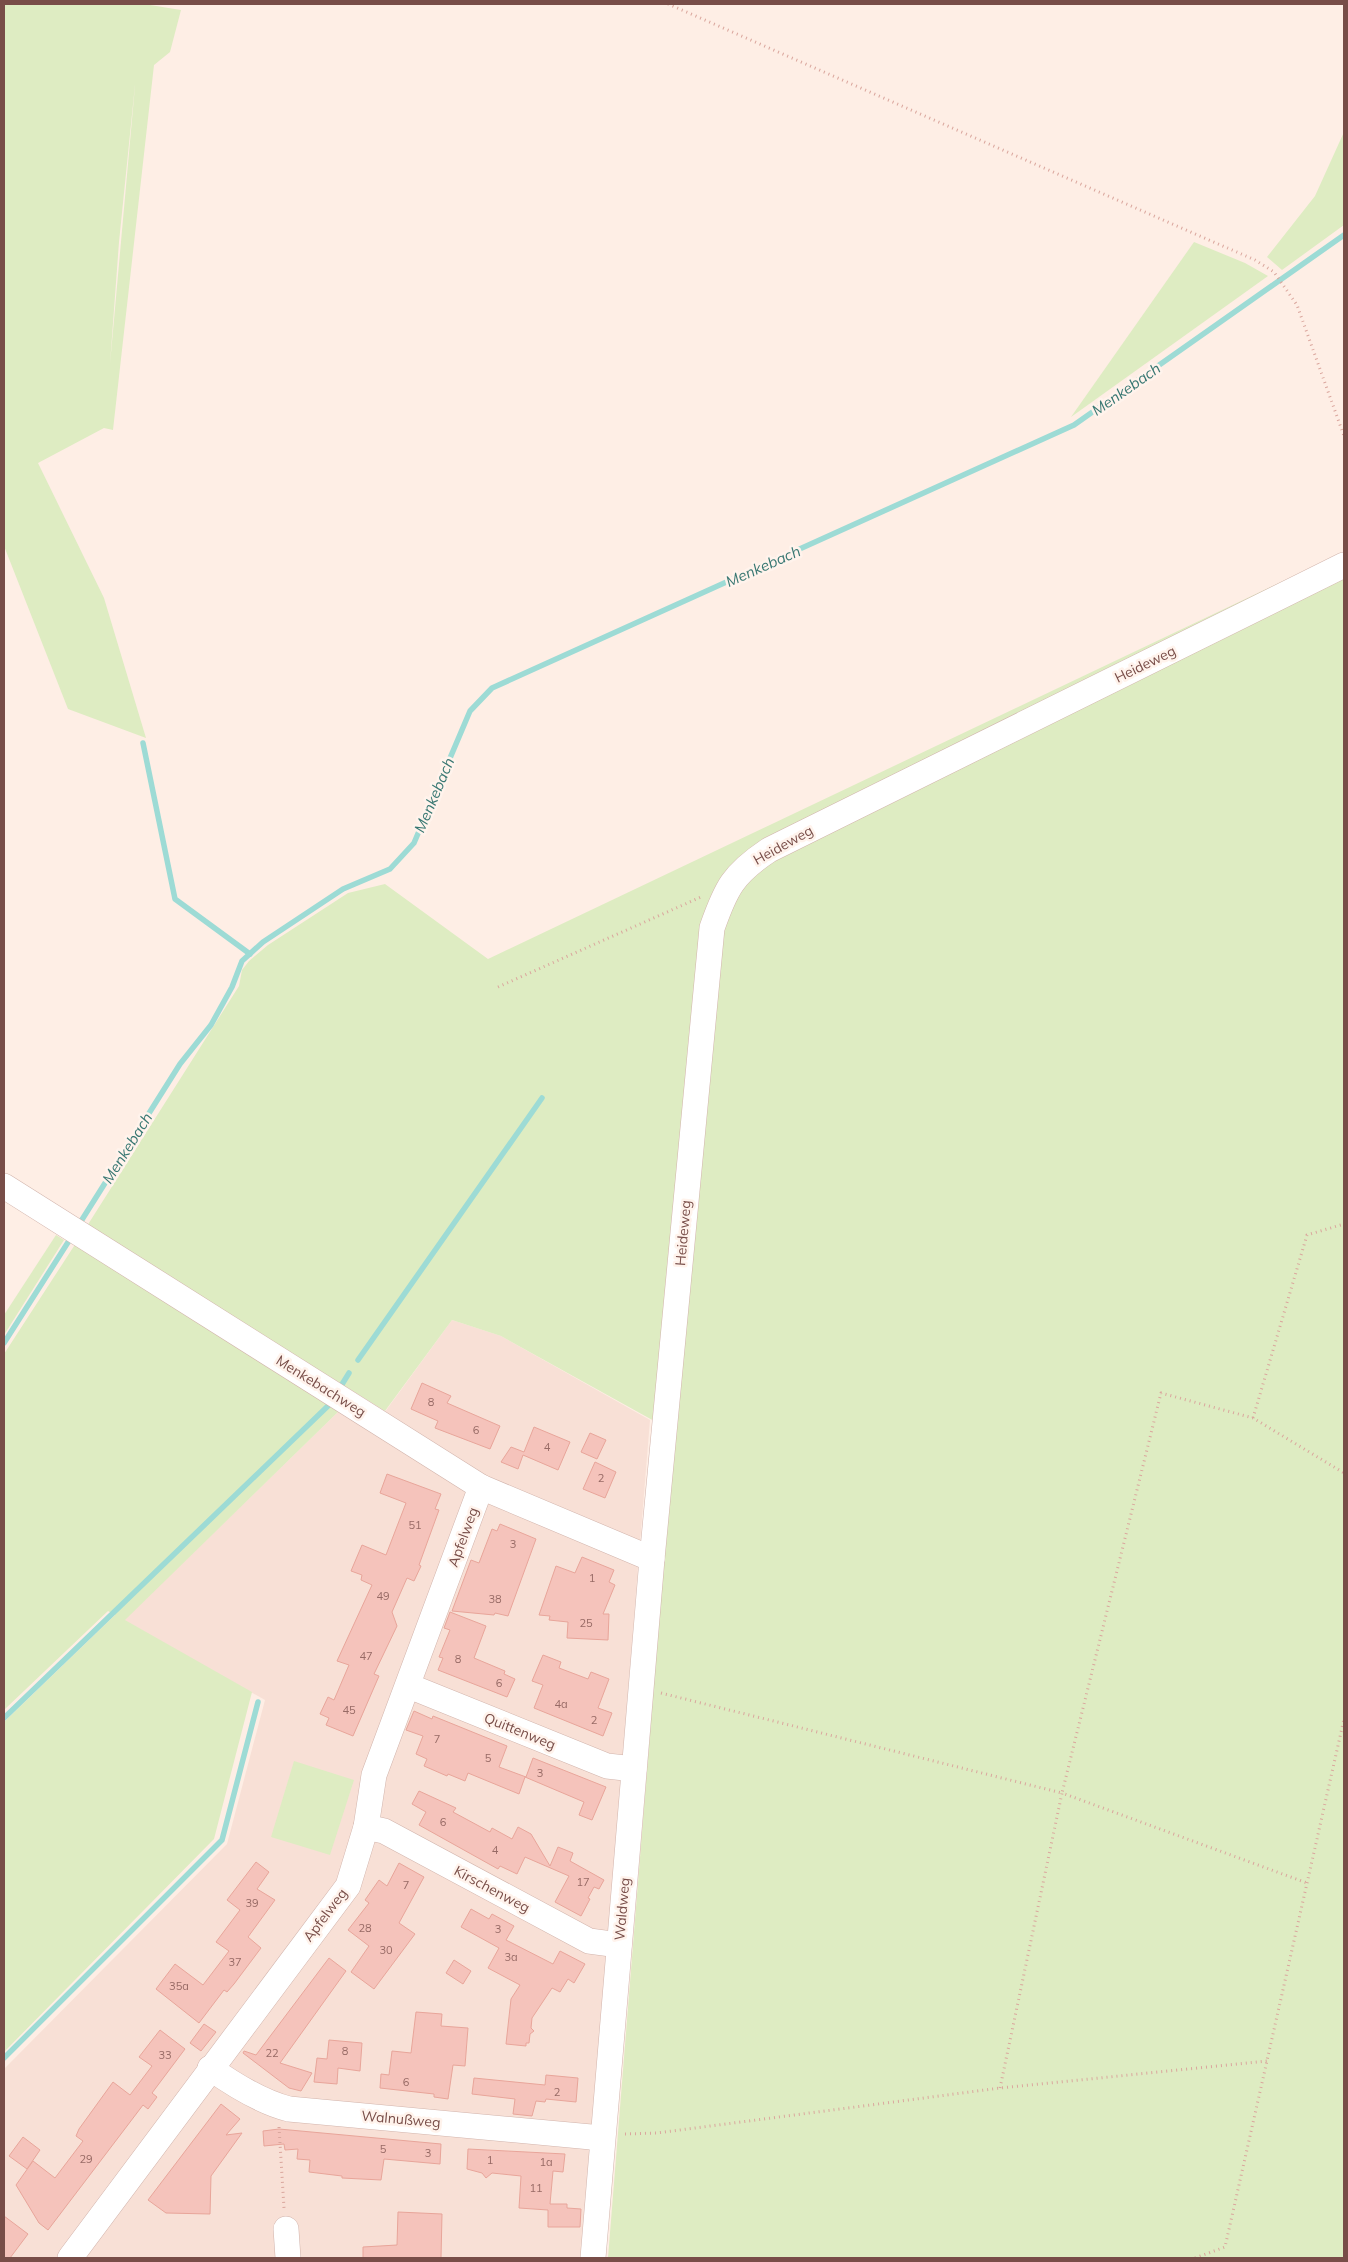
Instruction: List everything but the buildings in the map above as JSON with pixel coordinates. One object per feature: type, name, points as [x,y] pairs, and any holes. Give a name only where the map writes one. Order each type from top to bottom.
[{"type":"street","name":"Heideweg","points":[[652,1559],[712,928],[724,894],[746,865],[769,850],[1344,565]]},
{"type":"street","name":"Menkebachweg","points":[[4,1186],[481,1487],[652,1559]]},
{"type":"street","name":"Apfelweg","points":[[70,2258],[210,2068],[348,1886],[366,1827],[374,1776],[409,1686],[481,1487]]},
{"type":"street","name":"Waldweg","points":[[593,2258],[652,1559]]},
{"type":"street","name":"Quittenweg","points":[[409,1686],[607,1766],[634,1769]]},
{"type":"street","name":"Kirschenweg","points":[[366,1827],[384,1831],[589,1941],[620,1945]]},
{"type":"street","name":"Walnußweg","points":[[210,2068],[232,2084],[278,2106],[602,2138]]},
{"type":"street","points":[[286,2229],[288,2258]]},
{"type":"path","points":[[668,4],[1255,260],[1274,272],[1297,305],[1344,436]]},
{"type":"path","points":[[498,986],[708,894],[724,894]]},
{"type":"path","points":[[1253,1418],[1307,1235],[1344,1224]]},
{"type":"path","points":[[1000,2088],[1062,1793],[1162,1393],[1253,1418],[1344,1473]]},
{"type":"path","points":[[642,1688],[1062,1793],[1307,1883]]},
{"type":"path","points":[[1195,2258],[1225,2247],[1344,1719]]},
{"type":"path","points":[[602,2138],[615,2134],[656,2133],[1000,2088],[1267,2061]]},
{"type":"path","points":[[278,2106],[286,2229]]},
{"type":"shaded area","points":[[452,1320],[501,1336],[650,1420],[582,2258],[4,2258],[4,2069],[227,1844],[265,1700],[124,1620],[339,1411],[371,1431]]},
{"type":"green space","points":[[4,4],[144,4],[181,10],[170,52],[154,65],[113,430],[104,428],[38,463],[104,598],[146,738],[68,709],[4,546]],"holes":[[[135,85],[110,364],[119,242]]]},
{"type":"green space","points":[[1344,132],[1344,225],[1282,270],[1267,257],[1315,196]]},
{"type":"green space","points":[[1194,242],[1245,263],[1268,276],[1071,417]]},
{"type":"green space","points":[[1344,552],[1344,2258],[608,2258],[674,1432],[501,1336],[452,1320],[385,1411],[87,1226],[239,986],[242,970],[249,961],[268,945],[348,893],[385,884],[488,959]]},
{"type":"green space","points":[[56,1235],[64,1240],[4,1335],[4,1315]]},
{"type":"green space","points":[[76,1243],[339,1411],[125,1620],[252,1692],[214,1839],[4,2052],[4,1722],[115,1615],[108,1611],[4,1710],[4,1354]]},
{"type":"green space","points":[[294,1761],[354,1780],[330,1855],[271,1837]]},
{"type":"waterway","name":"Menkebach","points":[[78,1226],[180,1064],[211,1025],[232,987],[242,961],[263,942],[343,889],[390,869],[414,843],[470,711],[492,688],[1074,425],[1344,235]]},
{"type":"waterway","name":"Menkebach","points":[[143,743],[175,899],[250,954]]},
{"type":"waterway","points":[[358,1360],[542,1098]]},
{"type":"waterway","name":"Menkebach","points":[[4,1343],[72,1236]]},
{"type":"waterway","points":[[343,1388],[341,1386],[349,1373]]},
{"type":"waterway","points":[[4,1718],[330,1404]]},
{"type":"waterway","points":[[4,2058],[222,1840],[258,1702]]}]
